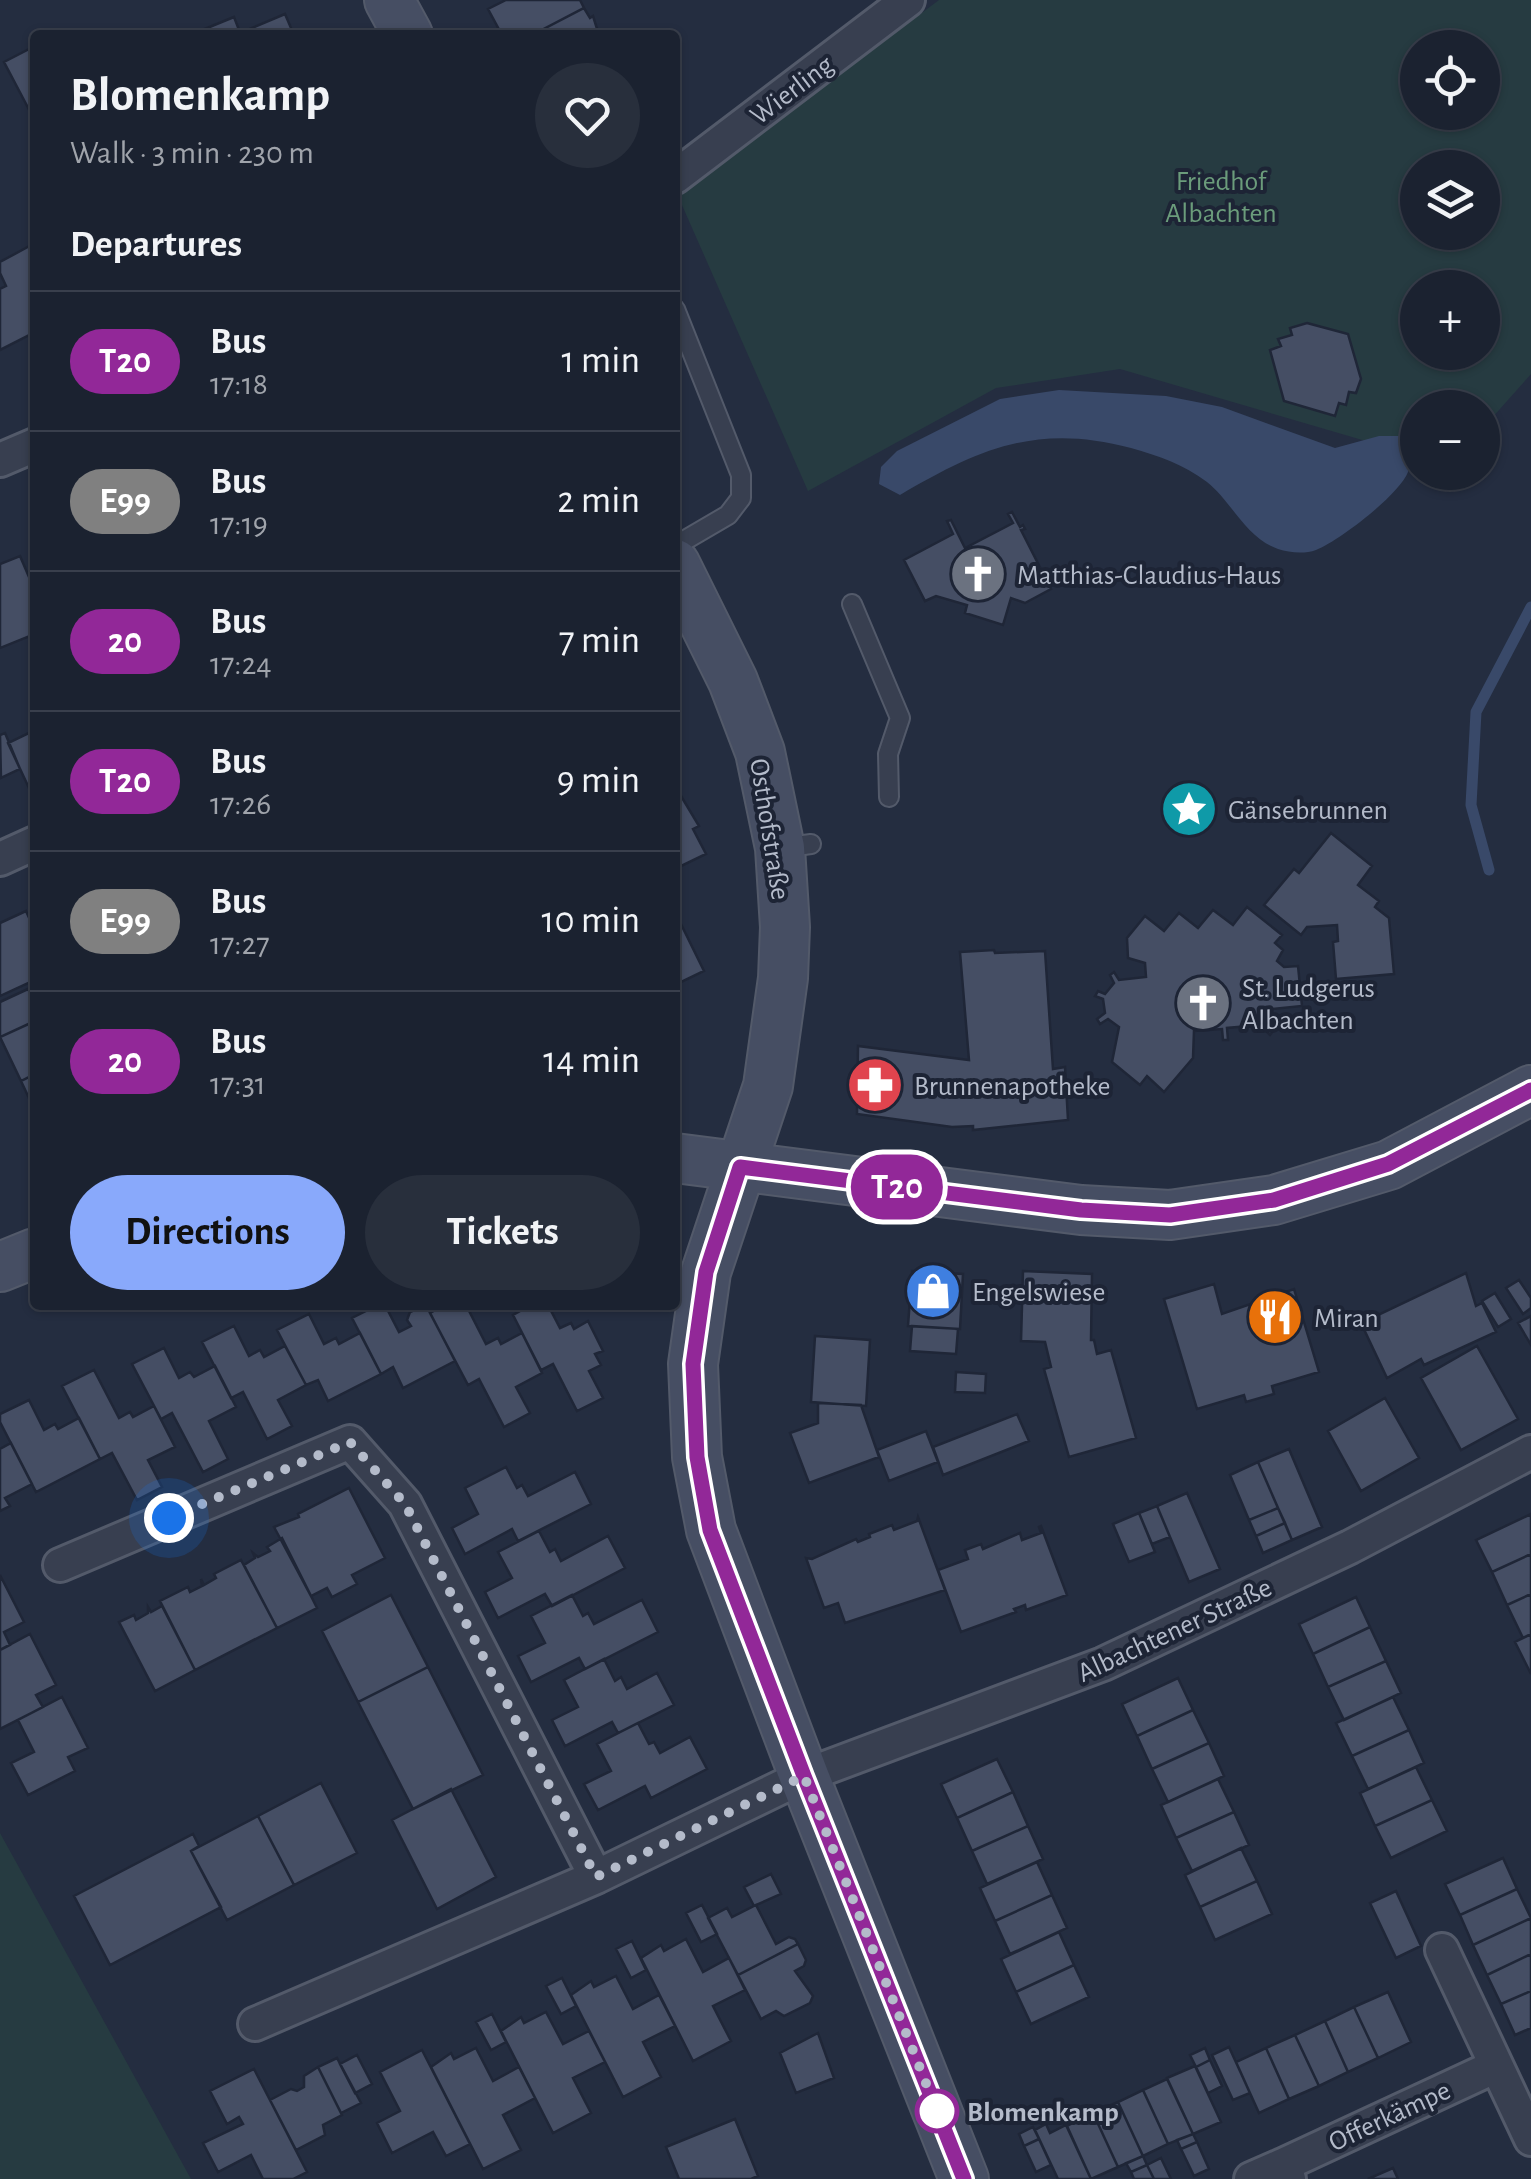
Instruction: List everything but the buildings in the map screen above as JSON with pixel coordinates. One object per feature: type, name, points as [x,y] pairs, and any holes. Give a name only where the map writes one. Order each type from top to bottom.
[{"type":"main road","points":[[389,0],[405,30]]},
{"type":"main road","name":"Osthofstraße","points":[[680,574],[733,681],[795,846],[768,1086],[712,1252],[704,1290],[693,1364],[697,1457],[710,1530],[964,2179]]},
{"type":"main road","points":[[680,1159],[1081,1210],[1170,1215],[1274,1200],[1388,1164],[1531,1090]]},
{"type":"main road","points":[[0,1267],[30,1255]]},
{"type":"street","name":"Wierling","points":[[680,173],[908,0]]},
{"type":"street","points":[[0,460],[30,446]]},
{"type":"street","points":[[0,859],[30,845]]},
{"type":"street","points":[[60,1565],[350,1442],[405,1504],[596,1877]]},
{"type":"street","name":"Albachtener Straße","points":[[804,1776],[1102,1664],[1350,1547],[1531,1452]]},
{"type":"street","points":[[255,2024],[596,1877],[804,1776]]},
{"type":"street","points":[[1442,1950],[1531,2139]]},
{"type":"street","name":"Offerkämpe","points":[[1251,2179],[1286,2172],[1496,2066]]},
{"type":"lane","points":[[680,322],[741,476],[741,498],[728,515],[680,543]]},
{"type":"lane","points":[[852,604],[900,718],[888,754],[888,796]]},
{"type":"green space","name":"Friedhof Albachten","points":[[939,0],[1531,0],[1531,374],[1500,409],[1500,390],[1400,390],[1400,451],[1120,369],[996,388],[808,491],[680,194]]},
{"type":"green space","points":[[0,1833],[191,2179],[0,2179]]},
{"type":"water","points":[[1059,390],[1166,396],[1222,407],[1335,448],[1379,436],[1400,436],[1400,484],[1367,516],[1326,545],[1292,552],[1257,537],[1216,490],[1189,470],[1151,454],[1098,441],[1038,439],[1011,444],[957,464],[900,495],[879,484],[881,467],[897,451],[1000,399]]},
{"type":"waterway","points":[[1489,870],[1471,805],[1476,712],[1531,607]]},
{"type":"bus line","name":"T20","points":[[964,2179],[710,1530],[697,1457],[693,1364],[706,1272],[740,1167],[1081,1210],[1170,1215],[1274,1200],[1388,1164],[1531,1090]]},
{"type":"place","name":"Matthias-Claudius-Haus","points":[[978,574]]},
{"type":"place","name":"Gänsebrunnen","points":[[1189,809]]},
{"type":"place","name":"St. Ludgerus Albachten","points":[[1203,1003]]},
{"type":"place","name":"Brunnenapotheke","points":[[875,1085]]},
{"type":"place","name":"Engelswiese","points":[[933,1291]]},
{"type":"place","name":"Miran","points":[[1275,1317]]},
{"type":"place","name":"Blomenkamp","points":[[937,2111]]},
{"type":"route","points":[[169,1518],[350,1442],[405,1504],[596,1877],[804,1776],[937,2111]]}]
